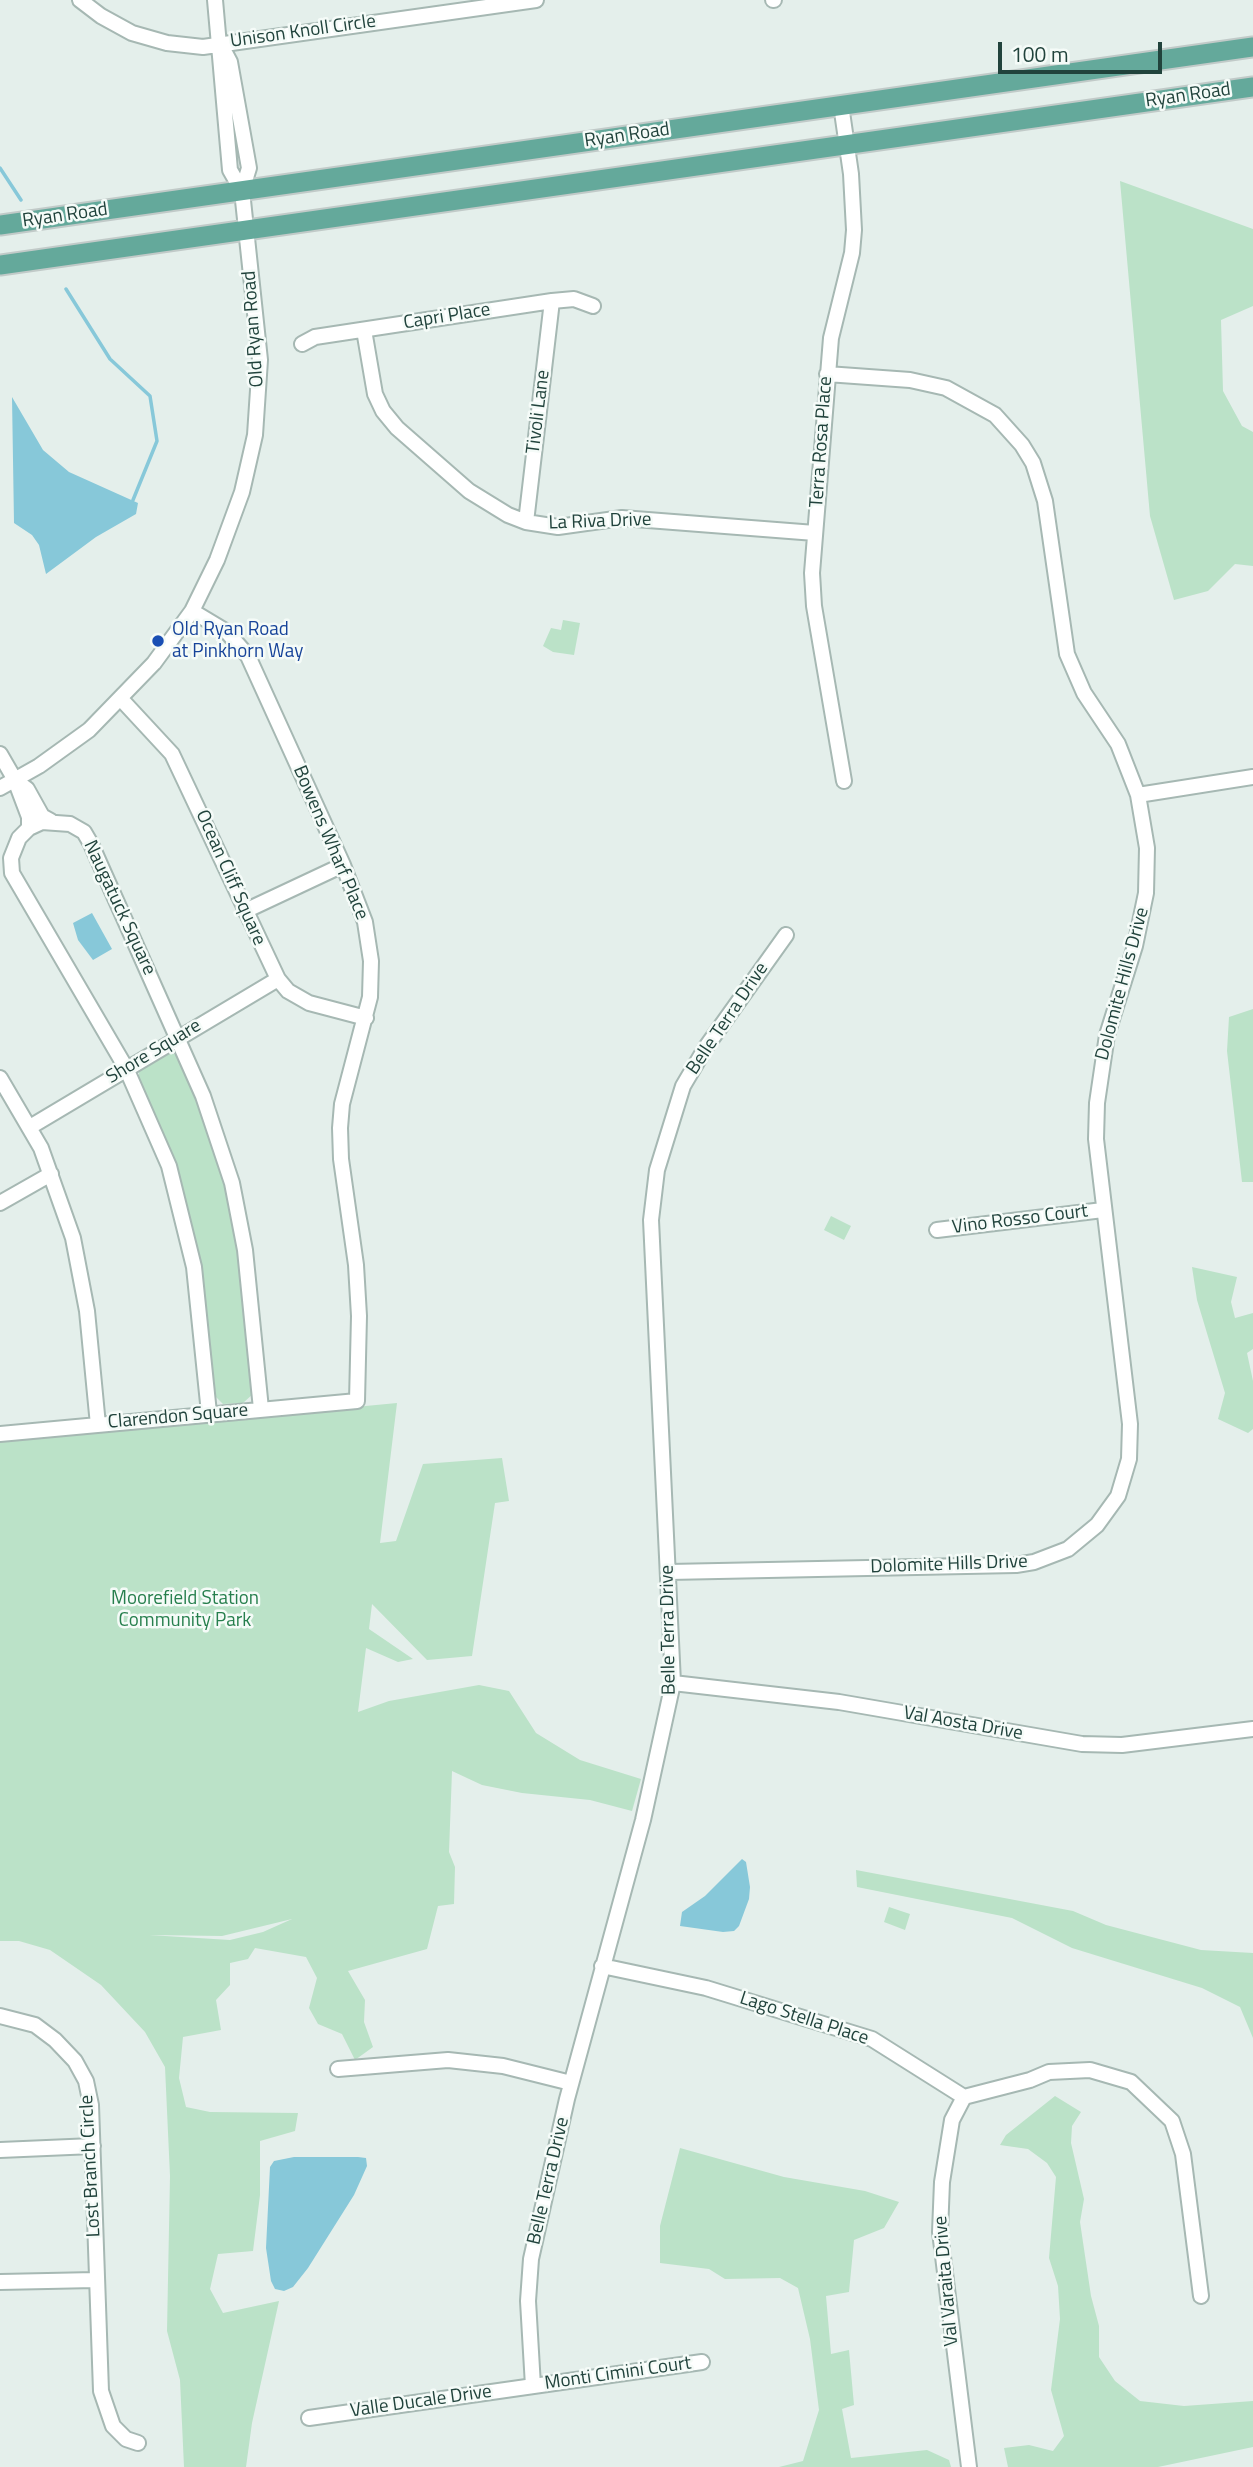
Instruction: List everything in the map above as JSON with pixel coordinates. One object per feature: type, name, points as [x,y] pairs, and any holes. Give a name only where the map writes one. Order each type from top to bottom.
[{"type":"main road","name":"Ryan Road","points":[[0,225],[1253,47]]},
{"type":"main road","name":"Ryan Road","points":[[0,265],[1253,87]]},
{"type":"street","name":"Unison Knoll Circle","points":[[80,0],[116,25],[149,39],[182,45],[221,44],[458,5],[536,0]]},
{"type":"street","name":"Old Ryan Road","points":[[0,788],[63,750],[121,699],[154,663],[192,611],[233,520],[255,435],[260,360],[242,191],[230,170],[220,75],[221,44],[215,0]]},
{"type":"street","name":"Terra Rosa Place","points":[[841,105],[854,201],[852,253],[831,338],[827,374],[814,533],[814,606],[844,781]]},
{"type":"street","name":"Capri Place","points":[[302,344],[315,337],[552,301],[574,299],[593,306]]},
{"type":"street","name":"Tivoli Lane","points":[[526,522],[552,301]]},
{"type":"street","name":"La Riva Drive","points":[[364,330],[376,394],[383,411],[397,428],[469,491],[494,508],[526,522],[569,527],[622,518],[814,533]]},
{"type":"street","name":"Dolomite Hills Drive","points":[[669,1572],[1016,1565],[1051,1557],[1084,1538],[1109,1511],[1125,1478],[1131,1441],[1096,1139],[1101,1068],[1115,1001],[1135,946],[1146,893],[1147,848],[1138,795],[1118,744],[1084,693],[1067,654],[1045,501],[1033,463],[1022,445],[995,415],[946,388],[910,380],[827,374]]},
{"type":"street","name":"Bowens Wharf Place","points":[[192,611],[227,632],[248,656],[362,910],[369,943],[371,977],[366,1018],[340,1121],[341,1159],[356,1265],[357,1401]]},
{"type":"street","name":"Ocean Cliff Square","points":[[121,699],[172,754],[278,979],[299,998],[324,1009],[366,1018]]},
{"type":"street","points":[[0,754],[15,780],[29,817],[29,828]]},
{"type":"street","points":[[1138,795],[1253,777]]},
{"type":"street","points":[[15,780],[27,789],[42,816],[51,821]]},
{"type":"street","points":[[51,821],[29,828],[19,838],[11,858],[15,882],[126,1069],[169,1166],[186,1223],[197,1284],[209,1413]]},
{"type":"street","name":"Naugatuck Square","points":[[51,821],[70,824],[84,832],[91,844],[203,1096],[232,1183],[245,1250],[261,1409]]},
{"type":"street","points":[[245,911],[343,865]]},
{"type":"street","name":"Belle Terra Drive","points":[[533,2386],[527,2301],[531,2259],[571,2083],[643,1820],[673,1683],[651,1220],[657,1170],[683,1086],[706,1047],[786,935]]},
{"type":"street","name":"Shore Square","points":[[30,1126],[278,979]]},
{"type":"street","points":[[1,1082],[30,1126],[68,1218],[81,1270],[98,1424]]},
{"type":"street","points":[[0,1203],[51,1174]]},
{"type":"street","name":"Vino Rosso Court","points":[[937,1230],[1103,1210]]},
{"type":"street","name":"Clarendon Square","points":[[0,1434],[357,1401]]},
{"type":"street","name":"Val Aosta Drive","points":[[673,1683],[839,1702],[1082,1744],[1122,1745],[1253,1729]]},
{"type":"street","name":"Lago Stella Place","points":[[602,1966],[706,1988],[872,2039],[964,2098]]},
{"type":"street","name":"Lost Branch Circle","points":[[0,2016],[35,2025],[55,2040],[75,2061],[89,2092],[101,2391],[113,2426],[126,2439],[138,2444]]},
{"type":"street","points":[[338,2069],[448,2060],[503,2066],[571,2083]]},
{"type":"street","points":[[964,2098],[1049,2072],[1090,2070],[1131,2082],[1172,2121],[1183,2154],[1201,2296]]},
{"type":"street","name":"Val Varaita Drive","points":[[964,2098],[953,2120],[942,2182],[940,2232],[969,2467]]},
{"type":"street","points":[[0,2150],[93,2146]]},
{"type":"street","points":[[0,2282],[95,2280]]},
{"type":"street","name":"Monti Cimini Court","points":[[533,2386],[702,2362]]},
{"type":"street","name":"Valle Ducale Drive","points":[[309,2418],[533,2386]]},
{"type":"green space","points":[[1120,181],[1253,229],[1253,306],[1221,320],[1223,391],[1242,426],[1253,432],[1253,566],[1235,564],[1208,591],[1174,600],[1150,516]]},
{"type":"green space","points":[[563,620],[580,623],[574,655],[553,652],[543,646],[551,628],[561,630]]},
{"type":"green space","points":[[1253,1009],[1253,1182],[1242,1182],[1227,1051],[1229,1017]]},
{"type":"green space","points":[[171,1053],[180,1056],[188,1071],[230,1197],[237,1231],[254,1393],[243,1403],[223,1404],[212,1393],[198,1267],[139,1083],[139,1070]]},
{"type":"green space","points":[[831,1216],[851,1226],[844,1240],[824,1230]]},
{"type":"green space","points":[[1192,1267],[1237,1277],[1231,1302],[1235,1318],[1253,1313],[1253,1349],[1247,1353],[1253,1381],[1253,1429],[1248,1433],[1218,1419],[1225,1393],[1197,1300]]},
{"type":"green space","name":"Moorefield Station Community Park","points":[[397,1403],[380,1543],[396,1541],[423,1464],[502,1458],[509,1501],[495,1503],[472,1656],[427,1660],[372,1604],[369,1629],[413,1659],[398,1662],[366,1648],[358,1712],[389,1701],[479,1685],[509,1691],[536,1733],[580,1760],[641,1779],[632,1811],[590,1800],[522,1793],[482,1785],[452,1771],[449,1852],[455,1867],[454,1904],[438,1906],[427,1949],[348,1971],[365,2000],[364,2022],[373,2047],[355,2060],[342,2034],[318,2024],[309,2008],[317,1978],[306,1957],[255,1948],[248,1959],[230,1963],[230,1985],[216,2000],[221,2030],[183,2037],[179,2078],[186,2107],[210,2112],[298,2113],[295,2131],[260,2141],[260,2195],[253,2251],[218,2254],[210,2289],[223,2313],[279,2301],[252,2423],[246,2467],[184,2467],[180,2380],[167,2331],[170,2176],[165,2067],[145,2032],[101,1985],[50,1950],[19,1941],[0,1941],[0,1441]],"holes":[[[292,1919],[263,1932],[230,1940],[149,1935],[222,1936]]]},
{"type":"green space","points":[[856,1870],[1073,1911],[1106,1925],[1201,1950],[1253,1953],[1253,2038],[1240,2007],[1202,1988],[1072,1948],[1012,1918],[857,1887]]},
{"type":"green space","points":[[889,1907],[910,1914],[905,1930],[884,1922]]},
{"type":"green space","points":[[1055,2096],[1081,2112],[1072,2126],[1071,2143],[1084,2199],[1080,2222],[1091,2296],[1099,2326],[1099,2357],[1115,2381],[1140,2401],[1184,2406],[1253,2401],[1253,2447],[1158,2467],[1008,2467],[1004,2448],[1029,2445],[1053,2451],[1064,2436],[1051,2390],[1060,2319],[1058,2286],[1049,2258],[1056,2177],[1047,2163],[1028,2149],[1000,2145],[1006,2135]]},
{"type":"green space","points":[[680,2148],[784,2177],[865,2191],[899,2202],[884,2228],[854,2240],[849,2292],[826,2296],[831,2354],[849,2350],[854,2405],[842,2409],[851,2458],[927,2450],[949,2460],[951,2467],[779,2467],[803,2461],[819,2410],[810,2339],[798,2288],[780,2278],[725,2279],[709,2269],[660,2263],[660,2226]]},
{"type":"water","points":[[12,397],[43,450],[69,472],[138,503],[136,514],[96,537],[46,574],[39,545],[32,535],[14,523]]},
{"type":"water","points":[[92,913],[112,949],[93,960],[78,940],[73,923]]},
{"type":"water","points":[[742,1859],[746,1862],[750,1887],[749,1899],[739,1926],[734,1931],[723,1932],[680,1926],[682,1912],[705,1896]]},
{"type":"water","points":[[294,2157],[358,2157],[366,2158],[367,2166],[354,2195],[308,2268],[293,2287],[284,2291],[275,2289],[271,2281],[266,2248],[270,2167],[274,2161]]},
{"type":"waterway","points":[[0,168],[21,200]]},
{"type":"waterway","points":[[66,289],[110,359],[150,396],[157,441],[133,500]]},
{"type":"place","name":"Old Ryan Road at Pinkhorn Way","points":[[158,641]]}]
